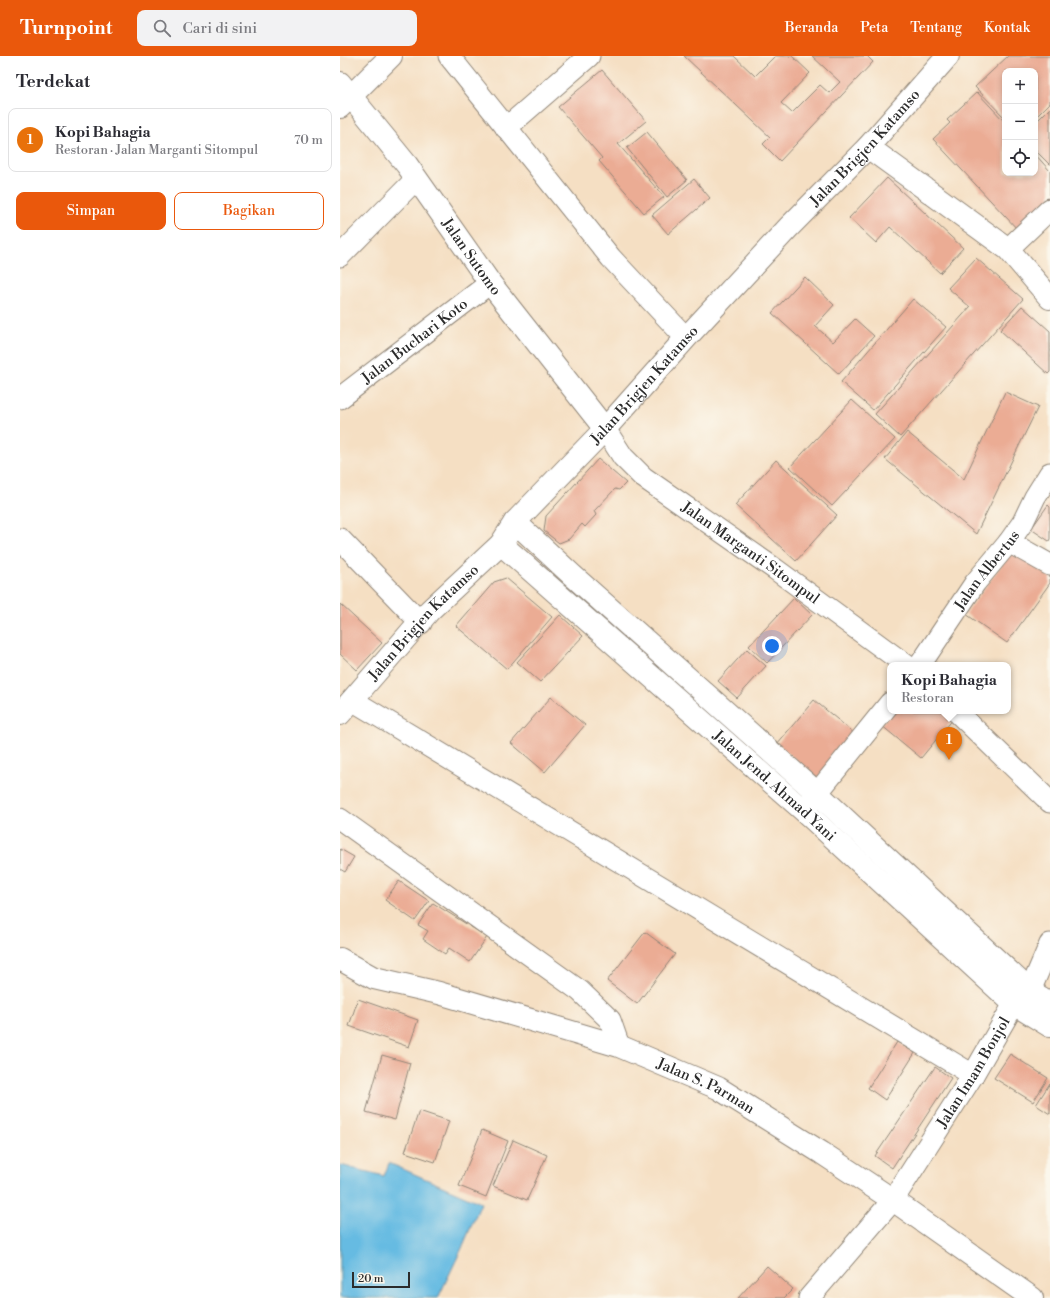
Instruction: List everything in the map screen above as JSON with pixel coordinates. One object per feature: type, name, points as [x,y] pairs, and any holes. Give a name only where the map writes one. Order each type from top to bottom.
[{"type":"street","points":[[344,96],[391,56]]},
{"type":"street","points":[[449,56],[611,258],[686,338]]},
{"type":"street","points":[[506,128],[589,56]]},
{"type":"street","name":"Jalan Brigjen Katamso","points":[[346,707],[430,610],[501,544],[515,522],[605,429],[686,338],[788,228],[868,147],[948,56]]},
{"type":"street","name":"Jalan Sutomo","points":[[344,96],[407,166],[490,283],[605,429]]},
{"type":"street","points":[[868,147],[1008,250],[1050,298]]},
{"type":"street","points":[[340,256],[416,179]]},
{"type":"street","points":[[1008,250],[1050,209]]},
{"type":"street","name":"Jalan Buchari Koto","points":[[340,398],[490,283]]},
{"type":"street","name":"Jalan Marganti Sitompul","points":[[605,429],[623,457],[643,477],[775,569],[902,662]]},
{"type":"street","name":"Jalan Albertus","points":[[922,662],[975,583],[1023,522],[1035,497],[1050,473]]},
{"type":"street","name":"Jalan Jend. Ahmad Yani","points":[[515,522],[572,575],[817,793],[1050,1026]]},
{"type":"street","points":[[340,539],[420,623]]},
{"type":"street","points":[[1008,542],[1050,566]]},
{"type":"street","name":"Jalan Jend. Ahmad Yani","points":[[501,544],[803,810],[1022,997],[1050,1003]]},
{"type":"street","points":[[346,707],[973,1075]]},
{"type":"street","points":[[803,810],[887,707]]},
{"type":"street","points":[[959,714],[1050,802]]},
{"type":"street","points":[[340,818],[580,991],[610,1020],[619,1046]]},
{"type":"street","name":"Jalan Imam Bonjol","points":[[809,1298],[893,1200],[1022,997],[1050,944]]},
{"type":"street","name":"Jalan S. Parman","points":[[340,959],[374,978],[439,992],[619,1046],[718,1088],[822,1153],[893,1200],[1032,1298]]},
{"type":"water","points":[[389,1163],[481,1203],[462,1248],[438,1298],[340,1298],[340,1165],[384,1176]]},
{"type":"building","points":[[684,56],[734,56],[755,76],[775,56],[792,56],[810,73],[781,103],[792,113],[820,85],[829,93],[840,82],[812,56],[867,56],[873,62],[780,161],[763,144],[770,137]]},
{"type":"building","points":[[1008,56],[1050,56],[1050,103],[1038,115],[1038,68],[1002,68],[1002,115],[975,87]]},
{"type":"building","points":[[602,70],[646,121],[618,144],[664,197],[644,213],[599,161],[602,158],[558,107]]},
{"type":"building","points":[[977,92],[1002,119],[1002,176],[1038,176],[1038,157],[1050,171],[1050,203],[1019,231],[933,139],[950,123],[947,120]]},
{"type":"building","points":[[1050,108],[1050,165],[1038,153],[1038,120]]},
{"type":"building","points":[[647,132],[687,180],[667,197],[627,148]]},
{"type":"building","points":[[887,178],[963,248],[940,273],[890,227],[876,243],[849,218]]},
{"type":"building","points":[[694,179],[710,198],[668,234],[652,215]]},
{"type":"building","points":[[976,258],[1023,299],[900,437],[875,414],[970,307],[948,288]]},
{"type":"building","points":[[805,277],[834,305],[815,326],[833,342],[855,319],[874,336],[839,374],[772,313]]},
{"type":"building","points":[[913,299],[946,327],[873,410],[841,382]]},
{"type":"building","points":[[1022,306],[1050,331],[1050,372],[1048,374],[1000,330]]},
{"type":"building","points":[[1005,392],[1038,407],[976,534],[885,459],[907,432],[964,479]]},
{"type":"building","points":[[852,400],[895,439],[832,506],[790,467]]},
{"type":"building","points":[[598,459],[626,483],[619,490],[615,489],[594,511],[596,515],[585,527],[582,524],[569,539],[559,543],[544,531],[546,516]]},
{"type":"building","points":[[776,460],[837,515],[796,561],[735,505]]},
{"type":"building","points":[[1048,505],[1050,507],[1049,541],[1031,529]]},
{"type":"building","points":[[1012,550],[1050,577],[1050,583],[1007,643],[966,614]]},
{"type":"building","points":[[506,578],[552,617],[507,669],[456,626],[494,582]]},
{"type":"building","points":[[794,598],[812,615],[767,663],[749,646]]},
{"type":"building","points":[[340,604],[382,643],[357,670],[340,654]]},
{"type":"building","points":[[560,615],[583,636],[540,682],[517,662]]},
{"type":"building","points":[[747,649],[766,666],[737,698],[718,681]]},
{"type":"building","points":[[551,697],[585,725],[545,772],[511,743]]},
{"type":"building","points":[[814,700],[855,734],[818,778],[777,744]]},
{"type":"building","points":[[890,714],[949,714],[954,718],[921,758],[881,725]]},
{"type":"building","points":[[340,849],[354,857],[345,872],[340,869]]},
{"type":"building","points":[[399,881],[429,901],[415,921],[385,900]]},
{"type":"building","points":[[433,903],[487,937],[470,962],[449,948],[445,954],[423,939],[428,931],[418,925]]},
{"type":"building","points":[[645,932],[675,954],[637,1004],[607,981]]},
{"type":"building","points":[[358,999],[418,1020],[409,1047],[349,1026]]},
{"type":"building","points":[[897,1042],[915,1053],[885,1100],[868,1088]]},
{"type":"building","points":[[1010,1054],[1048,1078],[1033,1102],[994,1078]]},
{"type":"building","points":[[382,1055],[410,1063],[395,1120],[366,1112]]},
{"type":"building","points":[[935,1067],[951,1078],[892,1168],[875,1156]]},
{"type":"building","points":[[1050,1083],[1050,1114],[1036,1105]]},
{"type":"building","points":[[419,1111],[449,1121],[435,1162],[405,1152]]},
{"type":"building","points":[[482,1130],[508,1141],[486,1197],[459,1186]]},
{"type":"building","points":[[513,1140],[547,1155],[527,1200],[493,1186]]},
{"type":"building","points":[[767,1266],[793,1289],[784,1298],[738,1298]]},
{"type":"place","name":"Kopi Bahagia","points":[[949,760]]}]
